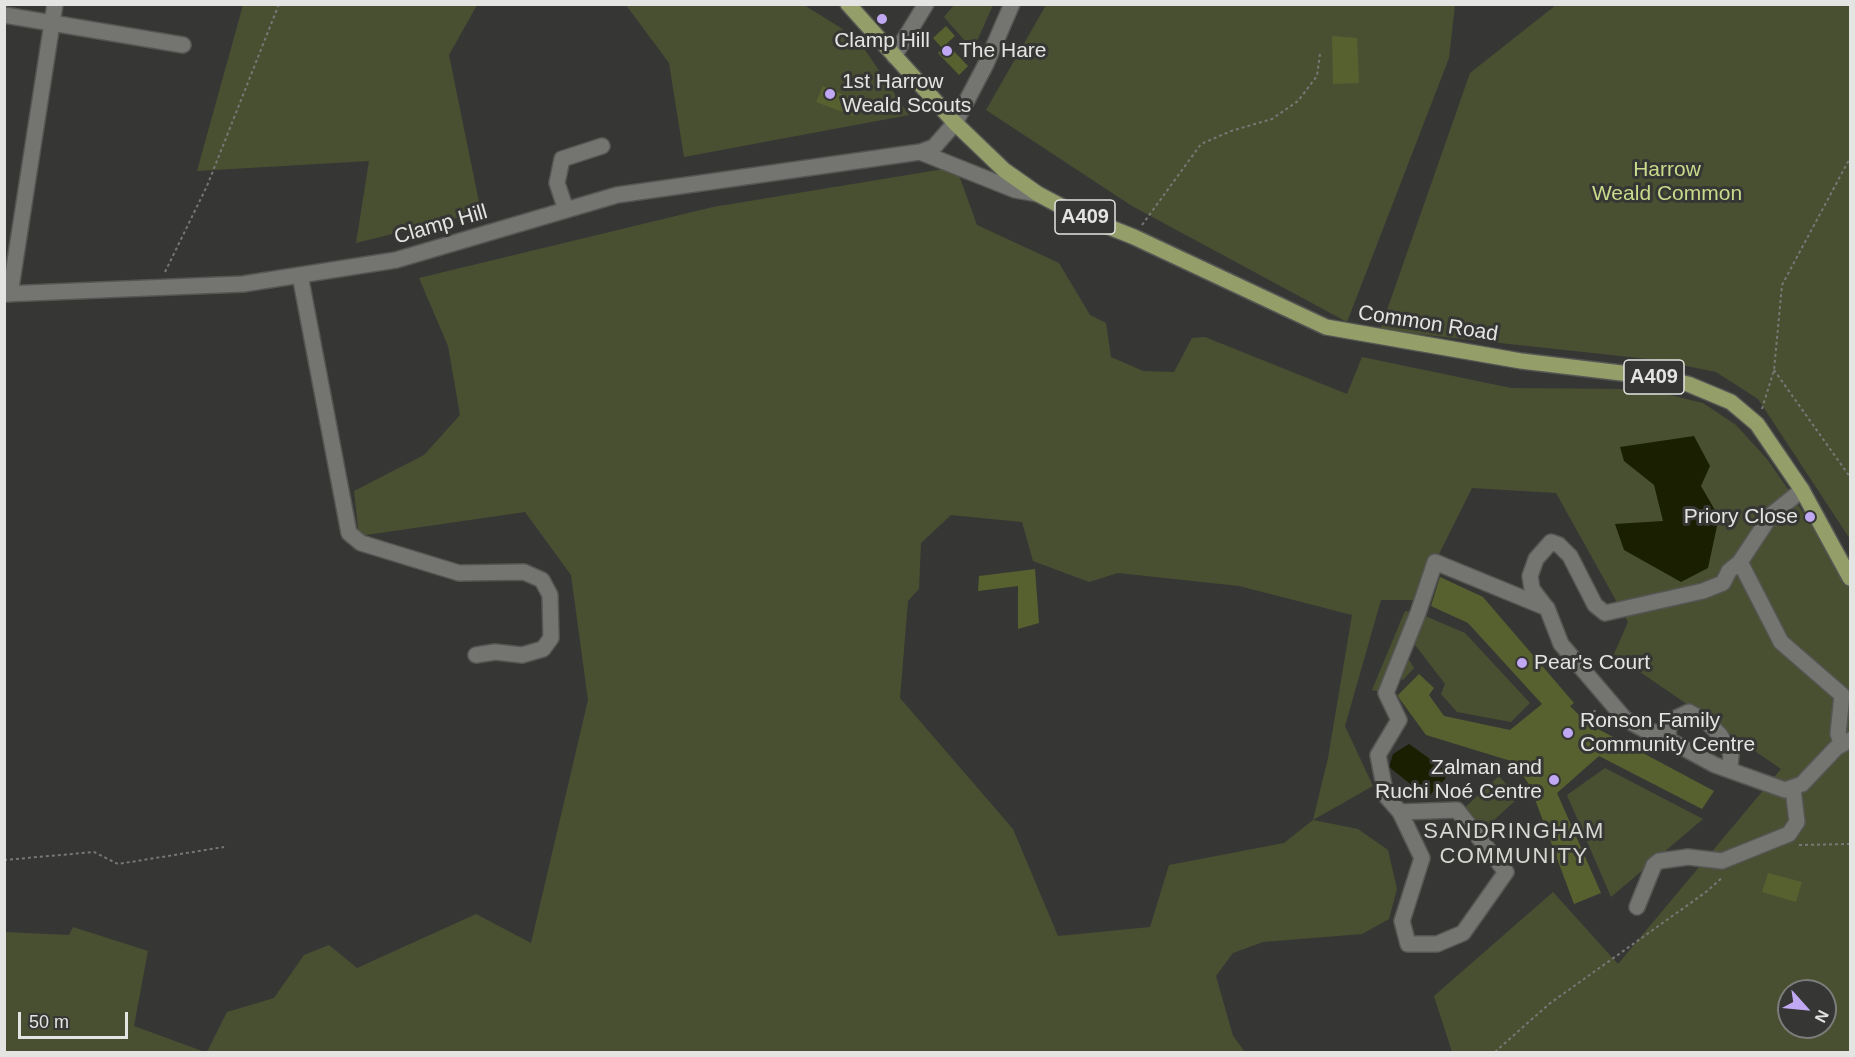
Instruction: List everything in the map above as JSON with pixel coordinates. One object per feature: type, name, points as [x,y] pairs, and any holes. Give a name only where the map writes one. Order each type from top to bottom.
[{"type":"main road","name":"A409","points":[[848,4],[955,123]]},
{"type":"main road","name":"Common Road","points":[[955,123],[1004,170],[1038,194],[1074,213],[1134,237],[1326,327],[1521,361],[1688,384],[1731,402],[1757,424],[1802,490],[1851,578]]},
{"type":"street","points":[[7,294],[55,4]]},
{"type":"street","points":[[894,56],[926,4]]},
{"type":"street","name":"Clamp Hill","points":[[7,294],[243,284],[396,260],[617,195],[920,152],[934,147],[955,123],[1012,4]]},
{"type":"street","points":[[4,15],[183,45]]},
{"type":"street","points":[[566,210],[557,183],[562,159],[602,146]]},
{"type":"street","name":"Clamp Hill","points":[[920,152],[1015,190],[1038,194]]},
{"type":"street","points":[[300,275],[349,533],[361,543],[459,573],[524,572],[542,580],[550,595],[550,638],[543,649],[522,655],[495,652],[476,655]]},
{"type":"street","points":[[1666,734],[1647,731],[1625,719],[1561,644],[1547,608],[1532,589],[1530,576],[1536,559],[1551,542],[1559,544],[1570,556],[1595,605],[1605,613],[1711,589],[1723,583],[1729,571],[1740,562],[1771,515],[1802,490]]},
{"type":"street","points":[[1400,812],[1456,810],[1506,872],[1463,933],[1437,944],[1408,944],[1402,921],[1422,858],[1400,812],[1386,796],[1378,755],[1400,720],[1386,693],[1418,613],[1435,562],[1547,608]]},
{"type":"street","points":[[1666,734],[1669,740],[1715,765],[1730,768],[1777,789],[1793,789],[1802,784],[1846,742],[1838,734],[1842,695],[1781,642],[1740,562]]},
{"type":"street","points":[[1666,734],[1678,715],[1689,712],[1698,715],[1726,744],[1731,754],[1730,768]]},
{"type":"street","points":[[1637,907],[1654,865],[1659,861],[1688,857],[1722,861],[1789,834],[1797,822],[1793,789]]},
{"type":"path","points":[[156,289],[207,186],[279,4]]},
{"type":"path","points":[[1134,237],[1201,144],[1231,131],[1272,119],[1298,101],[1317,76],[1320,54]]},
{"type":"path","points":[[1757,424],[1774,370],[1782,285],[1851,158]]},
{"type":"path","points":[[1774,370],[1851,477]]},
{"type":"path","points":[[1797,845],[1851,844]]},
{"type":"path","points":[[4,860],[94,852],[118,864],[224,848]]},
{"type":"path","points":[[1495,1053],[1549,1004],[1706,892],[1728,872]]},
{"type":"green space","points":[[243,5],[477,5],[449,55],[481,212],[356,243],[369,161],[197,171]]},
{"type":"green space","points":[[626,5],[804,5],[857,38],[909,115],[684,157],[669,63]]},
{"type":"green space","points":[[954,5],[993,5],[973,50],[944,17]]},
{"type":"green space","points":[[1046,5],[1455,5],[1449,58],[1347,322],[1132,206],[986,110]]},
{"type":"green space","name":"Harrow Weald Common","points":[[1556,5],[1850,5],[1850,539],[1758,399],[1716,372],[1657,360],[1380,330],[1470,73]]},
{"type":"green space","points":[[956,167],[977,225],[1059,263],[1090,315],[1106,323],[1111,357],[1143,371],[1174,372],[1192,338],[1205,337],[1347,394],[1362,357],[1511,388],[1621,389],[1670,395],[1703,403],[1736,425],[1767,459],[1850,587],[1850,1052],[1452,1052],[1434,996],[1553,892],[1618,964],[1781,769],[1614,654],[1628,622],[1556,493],[1472,488],[1416,600],[1381,600],[1345,726],[1373,786],[1313,820],[1358,829],[1388,850],[1397,889],[1389,919],[1362,934],[1263,942],[1233,953],[1216,976],[1233,1036],[1245,1052],[207,1052],[227,1012],[274,998],[304,955],[329,945],[357,968],[476,914],[531,943],[588,700],[571,575],[525,512],[359,536],[354,491],[424,455],[460,415],[448,346],[419,278],[713,207]],"holes":[[[951,515],[1022,522],[1033,561],[1089,582],[1118,573],[1239,586],[1352,615],[1328,758],[1313,820],[1284,843],[1169,865],[1150,927],[1058,936],[1013,829],[900,698],[908,601],[919,589],[921,543]]]},
{"type":"green space","points":[[1405,611],[1418,613],[1465,633],[1530,703],[1511,722],[1457,712],[1441,694],[1445,684],[1409,637],[1395,671],[1409,660],[1414,668],[1403,680],[1395,673],[1386,693],[1372,690]]},
{"type":"green space","points":[[1605,768],[1703,819],[1611,897],[1567,795]]},
{"type":"green space","points":[[1499,776],[1518,798],[1482,831],[1462,810]]},
{"type":"green space","points":[[73,927],[148,951],[134,1026],[205,1052],[5,1052],[5,932],[69,935]]},
{"type":"shaded area","points":[[1694,436],[1710,466],[1701,486],[1719,517],[1708,568],[1681,582],[1624,550],[1615,524],[1663,521],[1654,485],[1624,461],[1620,447]]},
{"type":"shaded area","points":[[1409,744],[1447,771],[1445,779],[1430,795],[1423,794],[1389,767],[1393,754]]},
{"type":"building","points":[[946,26],[955,36],[942,48],[933,38]]},
{"type":"building","points":[[1332,36],[1357,38],[1359,83],[1333,84]]},
{"type":"building","name":"The Hare","points":[[947,44],[968,66],[959,75],[938,53]]},
{"type":"building","name":"1st Harrow Weald Scouts","points":[[823,86],[862,103],[854,116],[816,102]]},
{"type":"building","points":[[1035,569],[1039,623],[1018,629],[1018,586],[978,591],[979,576]]},
{"type":"building","points":[[1440,577],[1483,597],[1574,703],[1570,706],[1595,731],[1598,729],[1714,791],[1702,809],[1599,756],[1557,793],[1601,893],[1574,904],[1530,786],[1514,762],[1426,735],[1399,698],[1398,695],[1419,674],[1434,688],[1429,695],[1444,716],[1510,730],[1542,704],[1468,623],[1431,606]]},
{"type":"building","points":[[1768,873],[1802,882],[1796,902],[1762,892]]},
{"type":"place","name":"Clamp Hill","points":[[882,19]]},
{"type":"place","name":"The Hare","points":[[947,51]]},
{"type":"place","name":"1st Harrow Weald Scouts","points":[[830,94]]},
{"type":"place","name":"Priory Close","points":[[1810,517]]},
{"type":"place","name":"Pear's Court","points":[[1522,663]]},
{"type":"place","name":"Ronson Family Community Centre","points":[[1568,733]]},
{"type":"place","name":"Zalman and Ruchi Noé Centre","points":[[1554,780]]},
{"type":"district","name":"SANDRINGHAM COMMUNITY","points":[[1514,844]]}]
